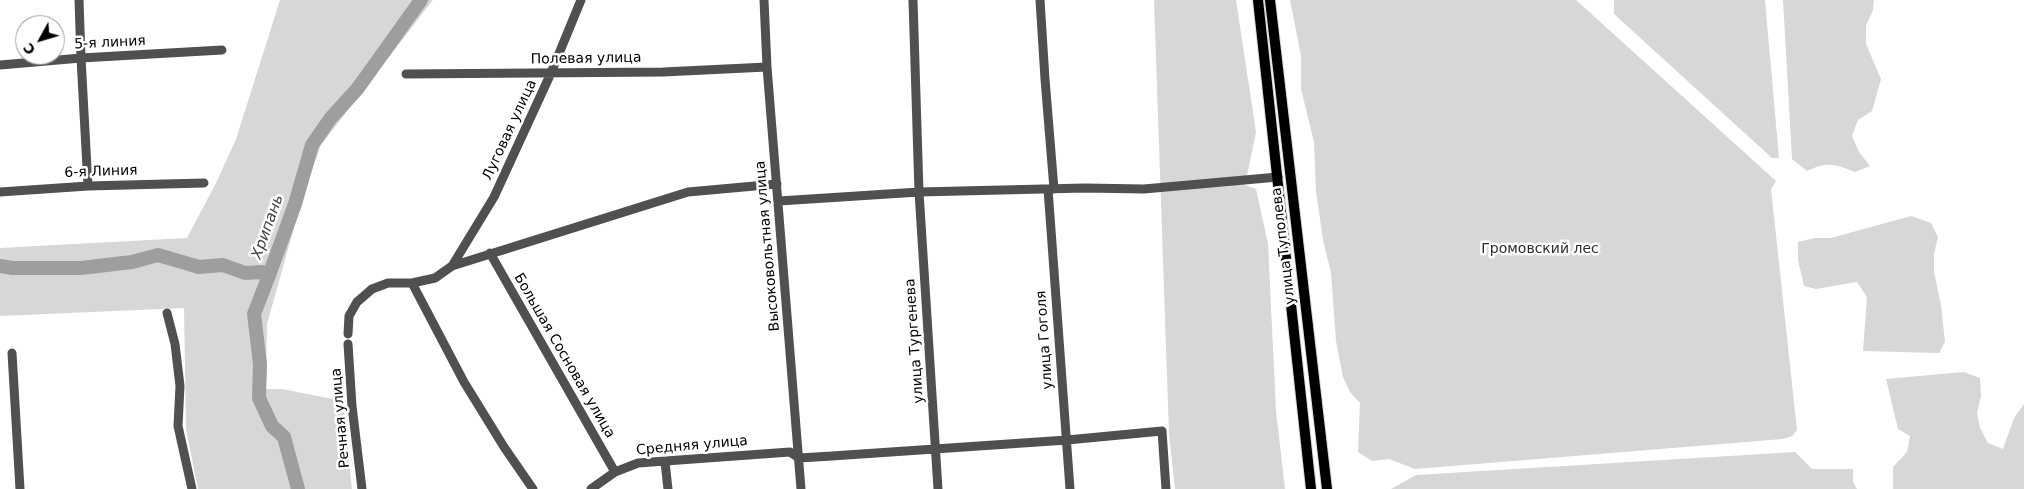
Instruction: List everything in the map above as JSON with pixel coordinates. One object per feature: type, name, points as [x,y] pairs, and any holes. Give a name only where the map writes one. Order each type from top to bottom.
[{"type":"main road","name":"улица Туполева","points":[[1258,0],[1311,489]]},
{"type":"main road","name":"улица Туполева","points":[[1270,0],[1327,489]]},
{"type":"street","points":[[79,0],[80,58],[88,186]]},
{"type":"street","name":"Луговая улица","points":[[452,266],[494,197],[551,73],[581,0]]},
{"type":"street","name":"Высоковольтная улица","points":[[764,0],[767,67],[801,489]]},
{"type":"street","name":"улица Тургенева","points":[[913,0],[919,192],[938,489]]},
{"type":"street","name":"улица Гоголя","points":[[1040,0],[1070,489]]},
{"type":"street","name":"5-я линия","points":[[0,65],[80,58],[222,50]]},
{"type":"street","name":"Полевая улица","points":[[406,74],[664,72],[767,67]]},
{"type":"street","points":[[779,201],[919,192],[1144,189],[1278,177]]},
{"type":"street","name":"6-я Линия","points":[[0,192],[88,186],[204,183]]},
{"type":"street","points":[[348,334],[348,316],[357,302],[372,289],[388,283],[412,283],[435,278],[452,266],[490,253],[688,192],[777,184]]},
{"type":"street","name":"Большая Сосновая улица","points":[[490,253],[614,472]]},
{"type":"street","points":[[412,283],[464,382],[504,447],[533,489]]},
{"type":"street","points":[[167,313],[175,344],[180,386],[178,426],[192,489]]},
{"type":"street","name":"Речная улица","points":[[348,344],[352,406],[362,489]]},
{"type":"street","points":[[12,353],[20,489]]},
{"type":"street","name":"Средняя улица","points":[[591,489],[614,472],[638,463],[790,452],[799,458],[1066,440],[1162,431],[1166,489]]},
{"type":"street","points":[[665,462],[668,489]]},
{"type":"green space","points":[[280,0],[433,0],[321,145],[305,189],[267,324],[266,389],[282,389],[343,401],[352,489],[198,489],[186,429],[184,308],[0,316],[0,248],[187,238],[216,183],[236,139]]},
{"type":"green space","points":[[1154,0],[1236,0],[1256,132],[1245,185],[1256,189],[1268,244],[1276,411],[1285,489],[1175,489],[1169,434]]},
{"type":"green space","name":"Громовский лес","points":[[1290,0],[1576,0],[1776,181],[1771,189],[1797,430],[1792,436],[1783,439],[1415,469],[1389,459],[1372,461],[1358,452],[1360,403],[1350,392],[1343,377],[1336,341],[1331,273],[1323,240],[1316,191],[1314,142],[1301,89],[1301,56]]},
{"type":"green space","points":[[1614,0],[1765,0],[1779,158],[1772,158],[1614,14]]},
{"type":"green space","points":[[1783,0],[1874,0],[1873,10],[1866,26],[1866,44],[1881,79],[1872,111],[1858,120],[1852,136],[1859,152],[1870,166],[1855,172],[1831,165],[1807,171],[1792,159]]},
{"type":"green space","points":[[1911,216],[1931,223],[1938,237],[1934,254],[1934,272],[1941,305],[1945,342],[1939,353],[1863,351],[1867,297],[1857,282],[1816,289],[1804,286],[1798,260],[1798,242],[1814,238],[1831,238]]},
{"type":"green space","points":[[1964,372],[1980,378],[1981,396],[1977,413],[1980,428],[1988,443],[2003,449],[2014,418],[2024,404],[2024,489],[1893,489],[1893,467],[1907,452],[1910,436],[1898,429],[1886,379]]},
{"type":"green space","points":[[1795,452],[1812,469],[1853,469],[1853,482],[1857,489],[1391,489],[1416,475]]},
{"type":"waterway","name":"Хрипань","points":[[298,489],[284,437],[272,426],[259,398],[260,364],[254,314],[295,204],[312,145],[330,119],[358,88],[421,0]]},
{"type":"waterway","points":[[0,266],[12,268],[81,268],[132,262],[158,255],[199,267],[223,265],[245,273],[262,272],[268,278]]}]
